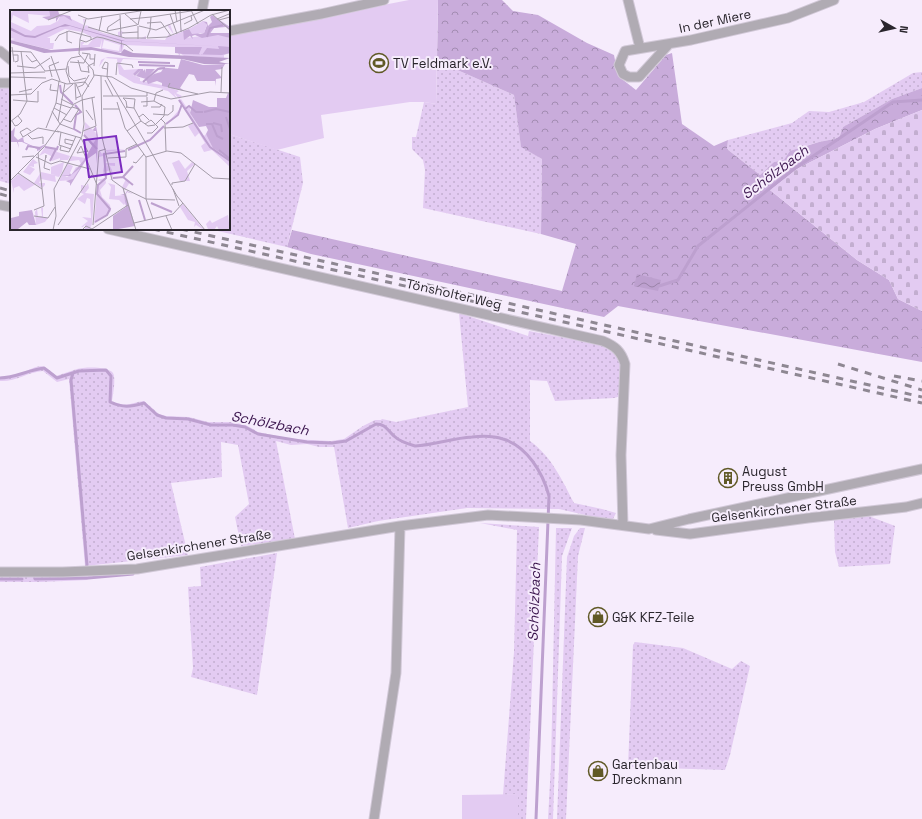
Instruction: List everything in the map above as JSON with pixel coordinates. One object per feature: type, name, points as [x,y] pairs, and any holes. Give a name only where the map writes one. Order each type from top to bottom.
[{"type":"street","points":[[202,10],[204,0]]},
{"type":"street","points":[[230,31],[318,15],[384,0]]},
{"type":"street","points":[[628,0],[640,48]]},
{"type":"street","name":"In der Miere","points":[[669,44],[639,77],[629,77],[623,74],[619,64],[625,51],[669,44],[788,18],[834,0]]},
{"type":"street","points":[[0,51],[10,59]]},
{"type":"street","points":[[0,205],[10,207]]},
{"type":"street","name":"Tönsholter Weg","points":[[112,230],[603,341],[612,345],[622,354],[625,364],[620,455],[623,525]]},
{"type":"street","name":"Gelsenkirchener Straße","points":[[649,529],[718,512],[922,469]]},
{"type":"street","name":"Gelsenkirchener Straße","points":[[0,572],[63,572],[137,569],[400,526],[488,515],[581,520],[690,534],[808,518],[906,507],[922,503]]},
{"type":"street","points":[[718,512],[723,530]]},
{"type":"street","points":[[374,819],[396,673],[400,526]]},
{"type":"green space","points":[[409,0],[438,0],[436,104],[410,102],[321,115],[324,138],[277,150],[230,134],[230,35]]},
{"type":"green space","points":[[438,0],[502,0],[513,11],[538,15],[587,43],[614,55],[618,76],[636,90],[666,55],[672,53],[682,124],[714,146],[728,140],[727,149],[760,175],[774,162],[784,160],[790,151],[819,142],[839,138],[843,127],[892,99],[922,88],[922,110],[875,129],[797,169],[770,190],[857,260],[889,280],[898,299],[922,311],[922,362],[618,306],[604,317],[311,254],[287,247],[292,230],[562,291],[576,244],[541,234],[542,159],[521,147],[514,95],[437,61]]},
{"type":"green space","points":[[437,61],[514,95],[521,146],[542,159],[541,234],[423,208],[425,170],[423,160],[412,149],[412,137],[416,137],[424,102],[436,104]]},
{"type":"green space","points":[[922,72],[922,88],[892,99],[843,127],[839,138],[805,146],[784,160],[774,162],[760,175],[727,149],[728,140],[792,123],[809,111],[829,112],[864,102],[913,73]]},
{"type":"green space","points":[[10,86],[10,184],[0,181],[0,87]]},
{"type":"green space","points":[[922,110],[922,311],[898,299],[889,280],[857,260],[770,190],[797,169],[875,129]]},
{"type":"green space","points":[[230,134],[300,157],[303,183],[287,247],[213,230],[230,230]]},
{"type":"green space","points":[[459,313],[528,336],[529,331],[603,345],[611,349],[616,354],[620,360],[622,373],[621,396],[614,398],[555,401],[547,381],[530,380],[530,441],[538,447],[561,477],[574,503],[616,513],[612,521],[559,509],[467,508],[378,521],[348,528],[334,447],[319,447],[307,444],[291,445],[276,441],[295,539],[241,546],[235,517],[249,504],[238,445],[221,442],[222,477],[171,483],[188,555],[85,566],[69,379],[57,382],[43,371],[11,380],[0,381],[0,377],[17,375],[39,366],[46,368],[56,376],[80,368],[101,368],[110,371],[114,375],[112,401],[118,403],[128,404],[144,401],[159,414],[166,416],[189,417],[208,422],[233,422],[246,425],[258,432],[291,439],[331,441],[344,439],[375,420],[382,419],[396,422],[468,407]]},
{"type":"green space","points":[[866,515],[895,526],[890,564],[839,567],[835,552],[834,519]]},
{"type":"green space","points":[[480,523],[539,527],[526,819],[518,819],[518,794],[503,795],[514,652],[517,530]]},
{"type":"green space","points":[[556,528],[572,528],[562,556],[553,819],[548,819],[551,764]]},
{"type":"green space","points":[[580,528],[585,528],[578,556],[566,819],[557,819],[567,557],[574,536]]},
{"type":"green space","points":[[277,553],[257,695],[191,677],[193,668],[188,587],[201,586],[200,567]]},
{"type":"green space","points":[[93,574],[87,580],[0,582],[0,576],[39,577]]},
{"type":"green space","points":[[635,642],[683,648],[732,669],[741,661],[750,666],[730,755],[725,770],[628,767],[633,645]]},
{"type":"green space","points":[[518,794],[518,819],[462,819],[462,795]]},
{"type":"water","points":[[637,274],[661,280],[658,291],[634,286]]},
{"type":"waterway","name":"Schölzbach","points":[[659,286],[678,280],[698,246],[794,169],[893,102],[922,100]]},
{"type":"waterway","name":"Schölzbach","points":[[0,378],[11,377],[32,370],[44,368],[57,378],[79,371],[106,370],[111,376],[110,402],[127,406],[144,403],[157,415],[166,418],[188,419],[211,425],[233,425],[245,427],[258,434],[307,442],[332,443],[346,441],[376,424],[379,424],[384,426],[398,439],[415,446],[483,436],[503,439],[512,443],[527,454],[543,478],[549,496],[536,819]]},
{"type":"waterway","points":[[73,373],[71,380],[87,565]]},
{"type":"waterway","points":[[35,579],[88,578],[133,574]]},
{"type":"waterway","points":[[0,579],[22,579]]},
{"type":"railway","points":[[0,188],[10,191]]},
{"type":"railway","points":[[0,194],[10,197]]},
{"type":"railway","points":[[157,230],[922,403]]},
{"type":"railway","points":[[185,230],[922,397]]},
{"type":"railway","points":[[838,364],[922,390]]},
{"type":"railway","points":[[894,376],[922,381]]},
{"type":"place","name":"TV Feldmark e.V.","points":[[379,63]]},
{"type":"place","name":"August Preuss GmbH","points":[[728,478]]},
{"type":"place","name":"G&K KFZ-Teile","points":[[598,617]]},
{"type":"place","name":"Gartenbau Dreckmann","points":[[598,771]]}]
